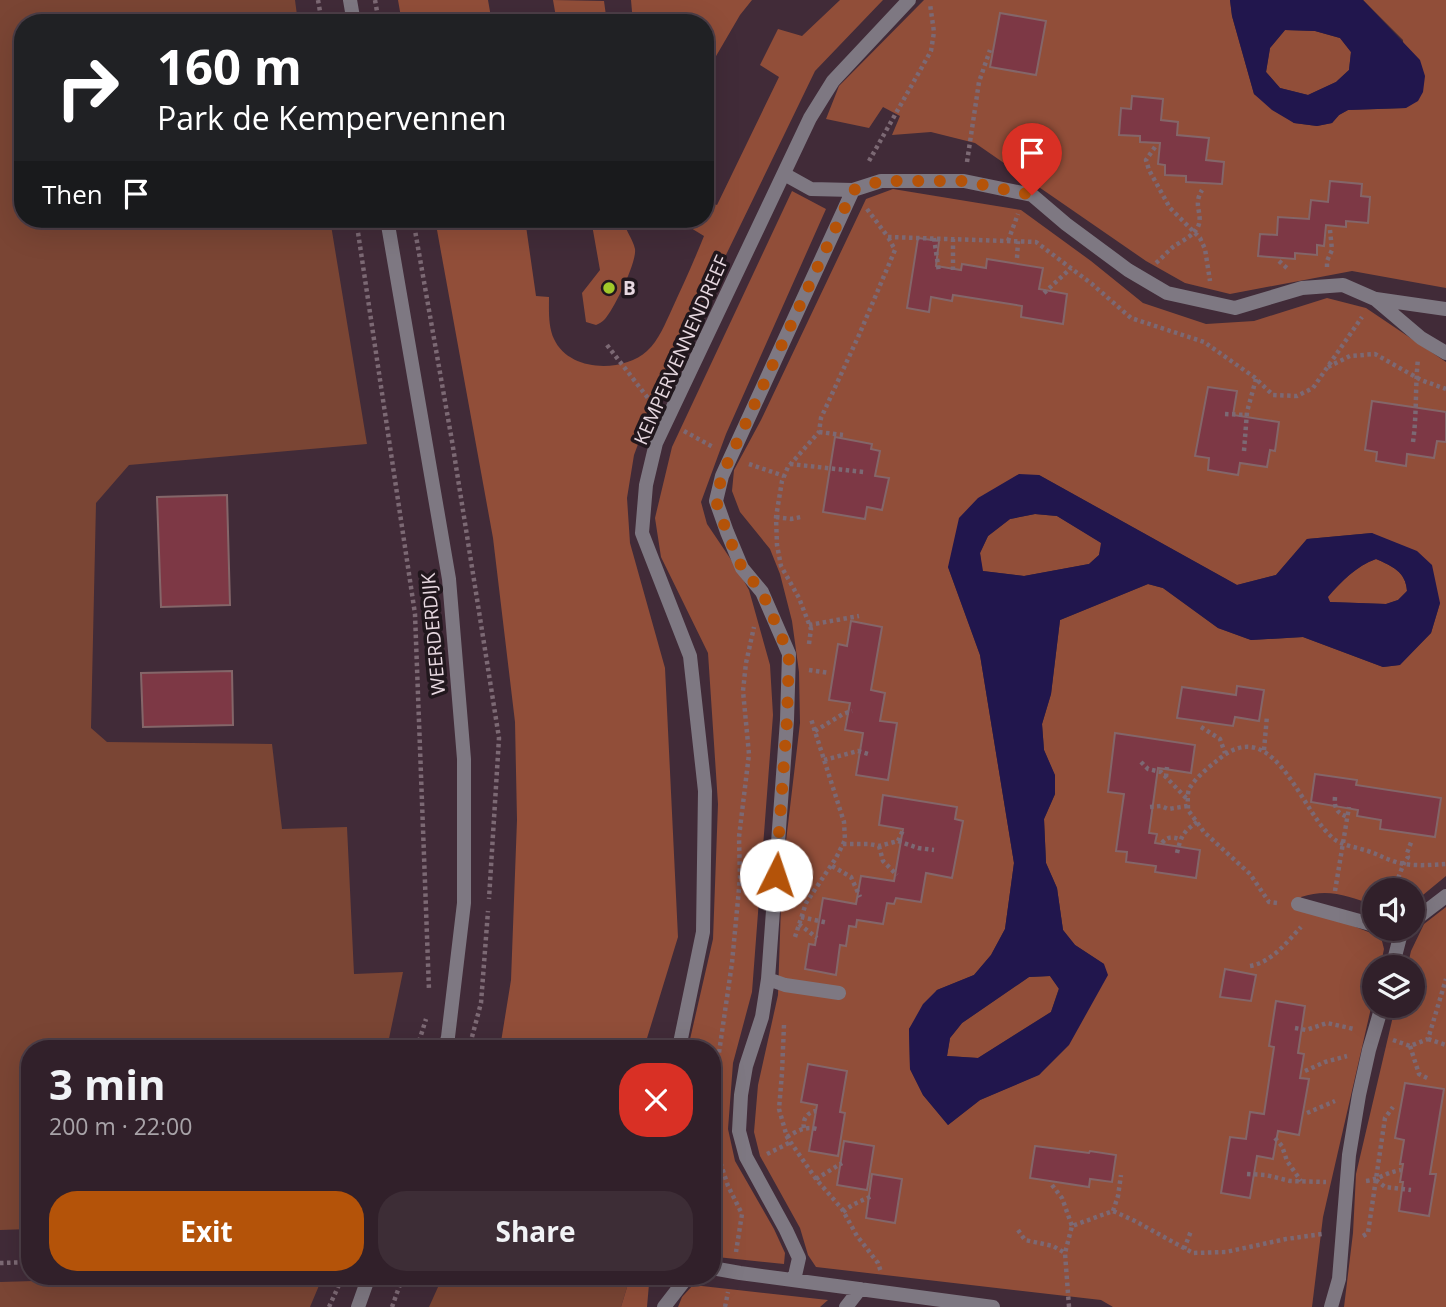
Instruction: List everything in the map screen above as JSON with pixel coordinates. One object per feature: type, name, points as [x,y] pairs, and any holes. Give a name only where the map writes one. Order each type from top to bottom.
[{"type":"street","name":"KEMPERVENNENDREEF","points":[[681,1040],[703,932],[705,791],[690,656],[642,533],[646,485],[656,443],[810,118],[833,81],[909,0]]},
{"type":"street","points":[[784,174],[811,189],[853,190],[881,181],[964,181],[1032,195],[1128,270],[1167,293],[1235,308],[1302,288],[1343,285],[1375,299],[1446,309]]},
{"type":"street","points":[[794,1280],[799,1258],[746,1157],[740,1131],[740,1096],[746,1066],[762,1017],[768,979],[787,720],[789,654],[762,592],[742,568],[716,501],[722,475],[853,190]]},
{"type":"street","name":"WEERDERDIJK","points":[[389,228],[449,579],[464,759],[464,903],[447,1040]]},
{"type":"street","points":[[1375,299],[1421,338],[1446,353]]},
{"type":"street","points":[[1425,912],[1446,896]]},
{"type":"street","points":[[1298,904],[1362,922]]},
{"type":"street","points":[[768,979],[785,985],[839,993]]},
{"type":"street","points":[[1331,1307],[1339,1279],[1346,1182],[1359,1095],[1379,1018]]},
{"type":"street","points":[[721,1270],[993,1307]]},
{"type":"street","points":[[358,1307],[366,1285]]},
{"type":"street","points":[[664,1307],[681,1285]]},
{"type":"street","points":[[846,1307],[860,1289]]},
{"type":"path","points":[[808,650],[811,629],[799,598],[781,566],[777,545],[776,517],[782,481],[790,464],[819,432],[821,418],[895,250],[853,190],[931,51],[934,32],[930,0]]},
{"type":"path","points":[[964,181],[979,82],[990,50]]},
{"type":"path","points":[[1154,147],[1146,160],[1149,170],[1170,208],[1200,238],[1205,248],[1210,275],[1209,302]]},
{"type":"path","points":[[1141,278],[1173,247],[1194,232],[1199,223],[1198,197],[1202,190]]},
{"type":"path","points":[[1008,240],[1026,194]]},
{"type":"path","name":"WEERDERDIJK","points":[[357,228],[415,614],[429,993]]},
{"type":"path","points":[[1325,286],[1327,261],[1332,250],[1330,230]]},
{"type":"path","points":[[888,237],[1035,242],[1131,318],[1205,342],[1257,379],[1273,395],[1297,396],[1313,388],[1375,299]]},
{"type":"path","points":[[934,238],[939,272]]},
{"type":"path","points":[[953,239],[953,270]]},
{"type":"path","points":[[1017,258],[1018,241]]},
{"type":"path","points":[[1044,293],[1071,268]]},
{"type":"path","points":[[1327,367],[1349,356],[1376,354],[1416,377],[1446,389]]},
{"type":"path","points":[[1413,442],[1416,377]]},
{"type":"path","points":[[1244,450],[1247,415],[1257,379]]},
{"type":"path","points":[[1225,414],[1247,415]]},
{"type":"path","points":[[819,432],[843,435]]},
{"type":"path","points":[[790,464],[864,472]]},
{"type":"path","points":[[776,517],[801,517]]},
{"type":"path","points":[[721,1040],[732,963],[740,878],[739,837],[749,754],[744,677],[762,592]]},
{"type":"path","points":[[809,625],[859,616]]},
{"type":"path","points":[[807,661],[807,670],[829,673]]},
{"type":"path","points":[[793,942],[806,903],[832,866],[845,840],[844,822],[809,710]]},
{"type":"path","points":[[815,731],[852,711]]},
{"type":"path","points":[[1264,750],[1267,716]]},
{"type":"path","points":[[1201,727],[1220,739],[1225,753]]},
{"type":"path","points":[[1298,904],[1269,902],[1250,874],[1205,832],[1188,810],[1188,791],[1225,753],[1243,746],[1264,750],[1288,774],[1322,828],[1339,842],[1396,862],[1422,866],[1446,864]]},
{"type":"path","points":[[824,760],[858,751],[868,754]]},
{"type":"path","points":[[1141,762],[1147,769],[1161,772],[1188,803]]},
{"type":"path","points":[[1166,778],[1167,767]]},
{"type":"path","points":[[1335,797],[1336,811],[1348,817]]},
{"type":"path","points":[[1150,807],[1161,806],[1168,809],[1188,803]]},
{"type":"path","points":[[1250,966],[1271,958],[1326,911],[1344,844],[1349,807]]},
{"type":"path","points":[[1177,853],[1185,831],[1197,822]]},
{"type":"path","points":[[898,841],[902,830]]},
{"type":"path","points":[[1162,843],[1171,836],[1180,839]]},
{"type":"path","points":[[1398,878],[1408,858],[1412,840]]},
{"type":"path","points":[[843,844],[879,846],[898,841],[934,850]]},
{"type":"path","points":[[879,846],[884,861],[897,875]]},
{"type":"path","points":[[832,866],[851,877],[860,897]]},
{"type":"path","points":[[801,917],[828,923]]},
{"type":"path","points":[[799,924],[817,938]]},
{"type":"path","points":[[1428,1039],[1446,979]]},
{"type":"path","points":[[420,1040],[427,1017]]},
{"type":"path","points":[[784,1023],[779,1109],[787,1137],[878,1263],[886,1292]]},
{"type":"path","points":[[1295,1028],[1306,1030],[1327,1023],[1410,1046],[1428,1039],[1446,1045]]},
{"type":"path","points":[[1410,1046],[1419,1074],[1429,1079]]},
{"type":"path","points":[[1305,1072],[1325,1062],[1369,1050]]},
{"type":"path","points":[[1341,1250],[1368,1233],[1385,1118],[1393,1107]]},
{"type":"path","points":[[804,1128],[806,1116],[816,1111]]},
{"type":"path","points":[[787,1137],[804,1128],[817,1129]]},
{"type":"path","points":[[1275,1138],[1301,1181]]},
{"type":"path","points":[[816,1178],[842,1163]]},
{"type":"path","points":[[721,1164],[742,1214],[733,1272]]},
{"type":"path","points":[[1247,1174],[1290,1181],[1346,1182],[1376,1180],[1390,1171],[1401,1170]]},
{"type":"path","points":[[1113,1211],[1121,1175]]},
{"type":"path","points":[[1376,1180],[1385,1187],[1411,1190]]},
{"type":"path","points":[[1052,1185],[1062,1198],[1072,1226],[1065,1253],[1069,1307]]},
{"type":"path","points":[[843,1212],[853,1203],[872,1196]]},
{"type":"path","points":[[1072,1226],[1113,1211],[1193,1253],[1226,1252],[1343,1230]]},
{"type":"path","points":[[1018,1230],[1025,1240],[1053,1246],[1065,1253]]},
{"type":"path","points":[[1184,1249],[1191,1231]]},
{"type":"path","points":[[0,1263],[21,1262]]},
{"type":"path","points":[[329,1307],[339,1285]]},
{"type":"path","points":[[392,1307],[401,1285]]},
{"type":"shaded area","points":[[0,0],[295,0],[297,14],[14,14],[14,228],[331,228],[367,444],[129,465],[96,503],[91,728],[107,742],[272,744],[282,829],[347,827],[354,974],[403,972],[389,1040],[21,1040],[21,1229],[0,1230]]},
{"type":"shaded area","points":[[398,0],[488,0],[490,14],[400,14]]},
{"type":"shaded area","points":[[553,0],[604,1],[606,14],[555,14]]},
{"type":"shaded area","points":[[631,0],[752,0],[714,60],[714,14],[632,14]]},
{"type":"shaded area","points":[[840,0],[883,0],[815,71],[650,412],[634,455],[627,498],[630,543],[665,668],[678,937],[646,1040],[501,1040],[511,980],[517,820],[515,722],[493,538],[437,228],[526,228],[536,296],[549,297],[551,329],[561,350],[571,358],[597,366],[611,366],[637,358],[651,347],[661,332],[704,236],[691,228],[714,228],[714,204],[717,205],[779,77],[760,65],[778,29],[802,36]]},
{"type":"shaded area","points":[[924,0],[1230,0],[1254,94],[1294,123],[1317,126],[1332,123],[1348,110],[1406,108],[1403,40],[1363,0],[1446,0],[1446,288],[1352,271],[1230,294],[1185,283],[1146,261],[975,143],[931,132],[892,135],[900,116],[883,107],[869,128],[826,119],[839,86]]},
{"type":"shaded area","points":[[1230,0],[1363,0],[1420,60],[1425,76],[1423,92],[1418,101],[1406,108],[1348,110],[1332,123],[1317,126],[1294,123],[1272,110],[1254,94]],"holes":[[[1285,30],[1315,31],[1340,38],[1351,52],[1349,70],[1336,82],[1308,95],[1280,88],[1266,72],[1270,48]]]},
{"type":"shaded area","points":[[1285,30],[1315,31],[1340,38],[1351,52],[1349,70],[1336,82],[1308,95],[1280,88],[1266,72],[1270,48]]},
{"type":"shaded area","points":[[893,189],[1021,210],[1143,303],[1206,324],[1254,321],[1327,298],[1366,308],[1446,362],[1446,876],[1425,893],[1425,878],[1362,878],[1362,901],[1329,893],[1301,897],[1303,906],[1362,929],[1362,941],[1382,941],[1384,949],[1383,955],[1362,955],[1362,1018],[1369,1018],[1323,1217],[1312,1307],[1113,1307],[1101,1300],[816,1267],[808,1255],[800,1228],[760,1156],[754,1132],[758,1085],[778,995],[782,875],[800,723],[799,672],[792,621],[780,574],[770,549],[740,512],[732,491],[734,470],[761,420],[866,199]],"holes":[[[1039,475],[1237,585],[1276,575],[1307,539],[1372,533],[1440,603],[1431,633],[1399,665],[1383,667],[1303,637],[1251,640],[1218,628],[1163,588],[1148,584],[1060,620],[1051,694],[1042,724],[1044,750],[1055,776],[1055,794],[1044,819],[1046,863],[1057,888],[1063,930],[1075,945],[1104,964],[1040,1074],[980,1100],[948,1125],[923,1095],[910,1069],[909,1029],[937,990],[974,975],[991,955],[1005,929],[1014,863],[980,655],[948,567]]]},
{"type":"shaded area","points":[[792,191],[826,209],[726,434],[701,502],[707,524],[749,590],[770,665],[773,715],[752,992],[733,1063],[728,1129],[735,1161],[774,1229],[785,1253],[784,1264],[721,1257],[721,1040],[690,1040],[713,939],[718,804],[708,653],[661,557],[655,518],[672,447]]},
{"type":"shaded area","points":[[593,228],[626,228],[633,242],[635,255],[629,274],[609,314],[596,325],[586,322],[582,293],[600,270]]},
{"type":"shaded area","points":[[1019,474],[1039,475],[1237,585],[1276,575],[1307,539],[1372,533],[1417,551],[1432,565],[1440,603],[1431,633],[1400,665],[1383,667],[1303,637],[1251,640],[1218,628],[1163,588],[1148,584],[1060,620],[1051,694],[1042,724],[1044,750],[1055,775],[1055,794],[1044,819],[1046,863],[1057,888],[1063,930],[1075,945],[1104,964],[1108,975],[1069,1045],[1039,1075],[980,1100],[948,1125],[923,1095],[910,1069],[909,1029],[923,1004],[937,990],[974,975],[991,955],[1005,929],[1014,863],[980,655],[948,567],[959,518],[978,498]],"holes":[[[1035,514],[1057,516],[1101,543],[1099,555],[1089,564],[1024,576],[983,571],[980,553],[988,536],[1010,519]],[[1376,559],[1397,570],[1404,579],[1407,591],[1398,600],[1386,604],[1330,602],[1328,597],[1338,586],[1355,570]],[[1050,976],[1059,989],[1051,1012],[978,1058],[947,1056],[950,1038],[962,1023],[1029,977]]]},
{"type":"shaded area","points":[[1035,514],[1057,516],[1102,543],[1099,555],[1089,564],[1024,576],[982,571],[980,553],[988,536],[1010,519]]},
{"type":"shaded area","points":[[1376,559],[1393,567],[1404,579],[1407,591],[1398,600],[1386,604],[1330,602],[1327,597],[1343,580]]},
{"type":"shaded area","points":[[1446,907],[1446,1307],[1344,1307],[1353,1233],[1356,1174],[1392,1018],[1425,1018],[1425,955],[1410,955],[1416,941],[1425,941],[1425,923]]},
{"type":"shaded area","points":[[1050,976],[1059,988],[1051,1012],[978,1058],[947,1056],[950,1038],[962,1023],[1029,977]]},
{"type":"shaded area","points":[[21,1281],[21,1285],[319,1285],[310,1307],[0,1307],[0,1282]]},
{"type":"shaded area","points":[[439,1285],[628,1285],[621,1307],[429,1307]]},
{"type":"shaded area","points":[[628,1285],[649,1285],[647,1307],[621,1307]]},
{"type":"shaded area","points":[[693,1285],[828,1300],[820,1307],[678,1307],[682,1297]]},
{"type":"building","points":[[1000,13],[1046,21],[1036,75],[990,67]]},
{"type":"building","points":[[1132,96],[1163,99],[1161,120],[1178,122],[1177,135],[1209,138],[1206,160],[1224,162],[1222,184],[1186,182],[1186,176],[1165,175],[1165,165],[1158,164],[1160,143],[1140,142],[1140,136],[1119,135],[1121,108],[1131,109]]},
{"type":"building","points":[[1330,181],[1362,184],[1361,196],[1370,197],[1368,223],[1346,221],[1346,227],[1326,225],[1324,246],[1317,245],[1317,255],[1295,253],[1295,259],[1258,256],[1260,234],[1277,235],[1278,217],[1309,219],[1311,200],[1328,202]]},
{"type":"building","points":[[918,238],[939,241],[936,266],[961,270],[962,264],[986,268],[987,259],[1043,268],[1039,289],[1067,294],[1063,324],[1021,317],[1022,306],[953,295],[952,301],[931,297],[929,312],[907,308]]},
{"type":"building","points":[[1208,387],[1237,391],[1233,415],[1279,422],[1275,451],[1270,450],[1267,467],[1240,463],[1238,475],[1208,470],[1209,458],[1195,456]]},
{"type":"building","points":[[1372,401],[1446,412],[1446,442],[1437,441],[1434,458],[1407,454],[1406,466],[1376,461],[1377,452],[1365,450]]},
{"type":"building","points":[[835,437],[872,444],[871,449],[880,451],[875,476],[889,478],[882,510],[867,507],[865,519],[823,512]]},
{"type":"building","points":[[227,495],[230,605],[161,607],[157,497]]},
{"type":"building","points":[[851,621],[882,627],[871,690],[885,693],[880,721],[897,723],[888,780],[856,775],[863,733],[845,730],[850,703],[829,700],[838,644],[847,646]]},
{"type":"building","points":[[232,671],[233,725],[143,727],[141,673]]},
{"type":"building","points":[[1237,686],[1264,690],[1259,721],[1235,717],[1233,726],[1177,718],[1182,687],[1236,695]]},
{"type":"building","points":[[1115,733],[1195,745],[1191,773],[1158,768],[1149,833],[1157,834],[1155,843],[1200,850],[1196,878],[1155,872],[1156,866],[1126,862],[1127,852],[1116,851],[1124,794],[1108,792]]},
{"type":"building","points":[[1315,774],[1357,780],[1356,785],[1441,798],[1435,837],[1380,829],[1381,820],[1357,816],[1358,810],[1311,802]]},
{"type":"building","points":[[883,795],[957,807],[955,819],[963,821],[952,878],[926,873],[921,902],[896,898],[894,904],[887,903],[883,924],[857,920],[856,927],[849,926],[846,946],[840,945],[836,975],[805,969],[809,944],[815,945],[823,898],[856,904],[861,876],[894,881],[903,829],[879,825]]},
{"type":"building","points":[[1225,969],[1256,975],[1251,1001],[1220,997]]},
{"type":"building","points":[[1276,1001],[1305,1006],[1298,1053],[1304,1054],[1300,1078],[1309,1079],[1299,1135],[1278,1131],[1273,1159],[1257,1156],[1250,1198],[1221,1193],[1230,1137],[1246,1139],[1250,1112],[1264,1114],[1274,1047],[1269,1046]]},
{"type":"building","points":[[808,1064],[847,1071],[840,1112],[845,1113],[838,1156],[809,1151],[817,1105],[801,1102]]},
{"type":"building","points":[[1405,1083],[1444,1089],[1430,1174],[1436,1174],[1429,1216],[1399,1211],[1403,1182],[1400,1182],[1403,1164],[1400,1164],[1404,1140],[1395,1138]]},
{"type":"building","points":[[844,1141],[874,1146],[867,1190],[837,1185]]},
{"type":"building","points":[[1035,1146],[1116,1155],[1112,1182],[1090,1179],[1089,1187],[1030,1178]]},
{"type":"building","points":[[872,1174],[902,1179],[895,1223],[866,1218]]},
{"type":"place","name":"B","points":[[609,288]]},
{"type":"route","points":[[776,875],[789,654],[762,592],[742,568],[727,533],[716,501],[722,475],[853,190],[881,181],[964,181],[1032,195]]}]
